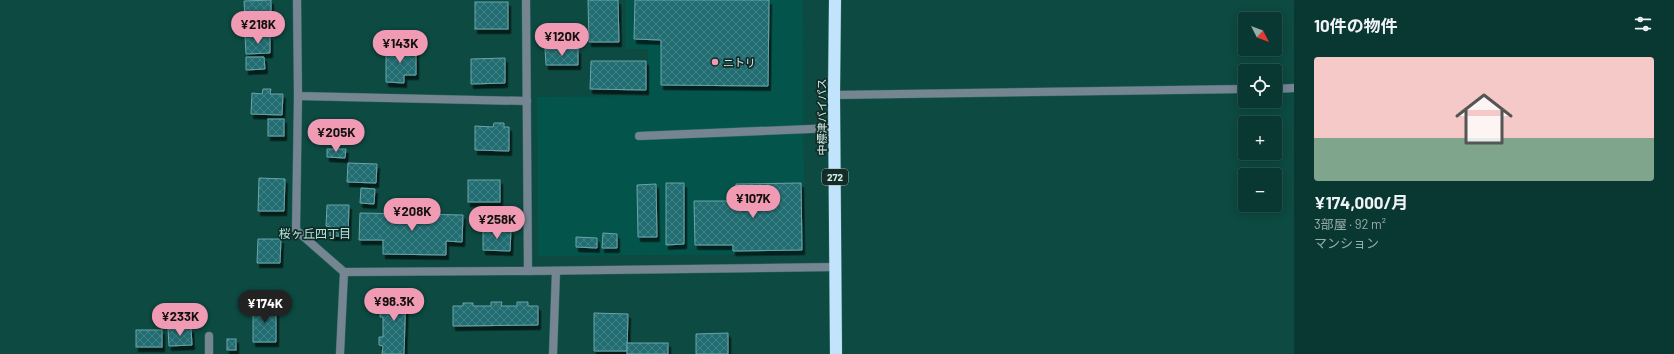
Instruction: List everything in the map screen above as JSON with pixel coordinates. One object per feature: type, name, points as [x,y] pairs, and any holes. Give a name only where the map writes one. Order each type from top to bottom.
[{"type":"highway","name":"中標津バイパス","points":[[835,0],[834,128],[836,354]]},
{"type":"street","points":[[297,0],[298,96],[296,230],[344,272],[836,267]]},
{"type":"street","points":[[526,0],[528,271]]},
{"type":"street","points":[[1282,89],[1294,88]]},
{"type":"street","points":[[834,95],[1238,89]]},
{"type":"street","points":[[298,96],[527,101]]},
{"type":"street","points":[[638,136],[834,128]]},
{"type":"street","points":[[552,354],[556,271]]},
{"type":"street","points":[[340,354],[344,272]]},
{"type":"street","points":[[209,336],[209,354]]},
{"type":"shaded area","points":[[626,0],[803,0],[804,254],[538,256],[537,97],[649,96],[648,49],[626,49]]},
{"type":"building","points":[[271,0],[271,17],[245,18],[244,1]]},
{"type":"building","points":[[588,0],[618,0],[619,42],[589,42]]},
{"type":"building","name":"ニトリ","points":[[635,0],[769,0],[768,86],[661,85],[661,40],[634,39]]},
{"type":"building","points":[[475,2],[508,2],[508,29],[475,29]]},
{"type":"building","points":[[571,32],[571,45],[556,46],[556,33]]},
{"type":"building","points":[[245,36],[270,36],[270,53],[246,54]]},
{"type":"building","points":[[386,48],[416,48],[416,75],[404,75],[404,83],[386,82]]},
{"type":"building","points":[[545,49],[578,49],[578,65],[546,65]]},
{"type":"building","points":[[246,57],[264,57],[265,69],[246,70]]},
{"type":"building","points":[[505,58],[505,83],[471,84],[471,59]]},
{"type":"building","points":[[591,61],[646,61],[646,90],[590,89]]},
{"type":"building","points":[[263,89],[271,89],[270,94],[283,94],[282,115],[251,114],[252,93],[262,94]]},
{"type":"building","points":[[268,119],[284,119],[284,136],[268,136]]},
{"type":"building","points":[[494,123],[504,123],[504,127],[509,127],[509,151],[475,150],[475,126],[493,127]]},
{"type":"building","points":[[327,149],[346,149],[345,158],[327,157]]},
{"type":"building","points":[[348,163],[377,164],[376,183],[347,182]]},
{"type":"building","points":[[259,178],[285,179],[284,211],[258,211]]},
{"type":"building","points":[[468,180],[500,180],[500,202],[468,202]]},
{"type":"building","points":[[666,183],[684,183],[684,244],[666,245]]},
{"type":"building","points":[[801,183],[802,250],[733,251],[733,245],[695,245],[694,201],[736,201],[736,184]]},
{"type":"building","points":[[656,184],[657,237],[638,237],[637,185]]},
{"type":"building","points":[[361,188],[375,189],[374,204],[360,203]]},
{"type":"building","points":[[327,205],[349,205],[348,236],[330,236],[330,227],[326,226]]},
{"type":"building","points":[[360,213],[463,215],[462,242],[446,241],[446,255],[383,254],[383,240],[359,240]]},
{"type":"building","points":[[483,229],[511,230],[510,251],[483,250]]},
{"type":"building","points":[[603,233],[617,234],[617,248],[602,248]]},
{"type":"building","points":[[576,237],[597,238],[597,248],[576,247]]},
{"type":"building","points":[[258,239],[281,239],[280,263],[257,263]]},
{"type":"building","points":[[384,290],[406,291],[404,354],[382,354],[383,346],[379,345],[379,337],[383,337],[383,317],[380,317],[380,308],[384,308]]},
{"type":"building","points":[[491,302],[502,302],[501,306],[517,306],[517,302],[528,302],[528,306],[538,306],[538,325],[453,326],[453,306],[463,306],[463,303],[473,303],[473,306],[491,306]]},
{"type":"building","points":[[263,303],[268,303],[268,307],[276,307],[276,342],[253,342],[253,307],[263,307]]},
{"type":"building","points":[[594,313],[628,314],[627,351],[594,351]]},
{"type":"building","points":[[191,328],[192,345],[169,346],[168,329]]},
{"type":"building","points":[[136,330],[162,330],[162,347],[136,347]]},
{"type":"building","points":[[728,333],[728,354],[696,354],[696,334]]},
{"type":"building","points":[[227,339],[236,339],[236,350],[227,350]]},
{"type":"building","points":[[627,343],[668,343],[668,354],[627,354]]},
{"type":"place","name":"ニトリ","points":[[715,62]]},
{"type":"district","name":"桜ヶ丘四丁目","points":[[315,233]]}]
